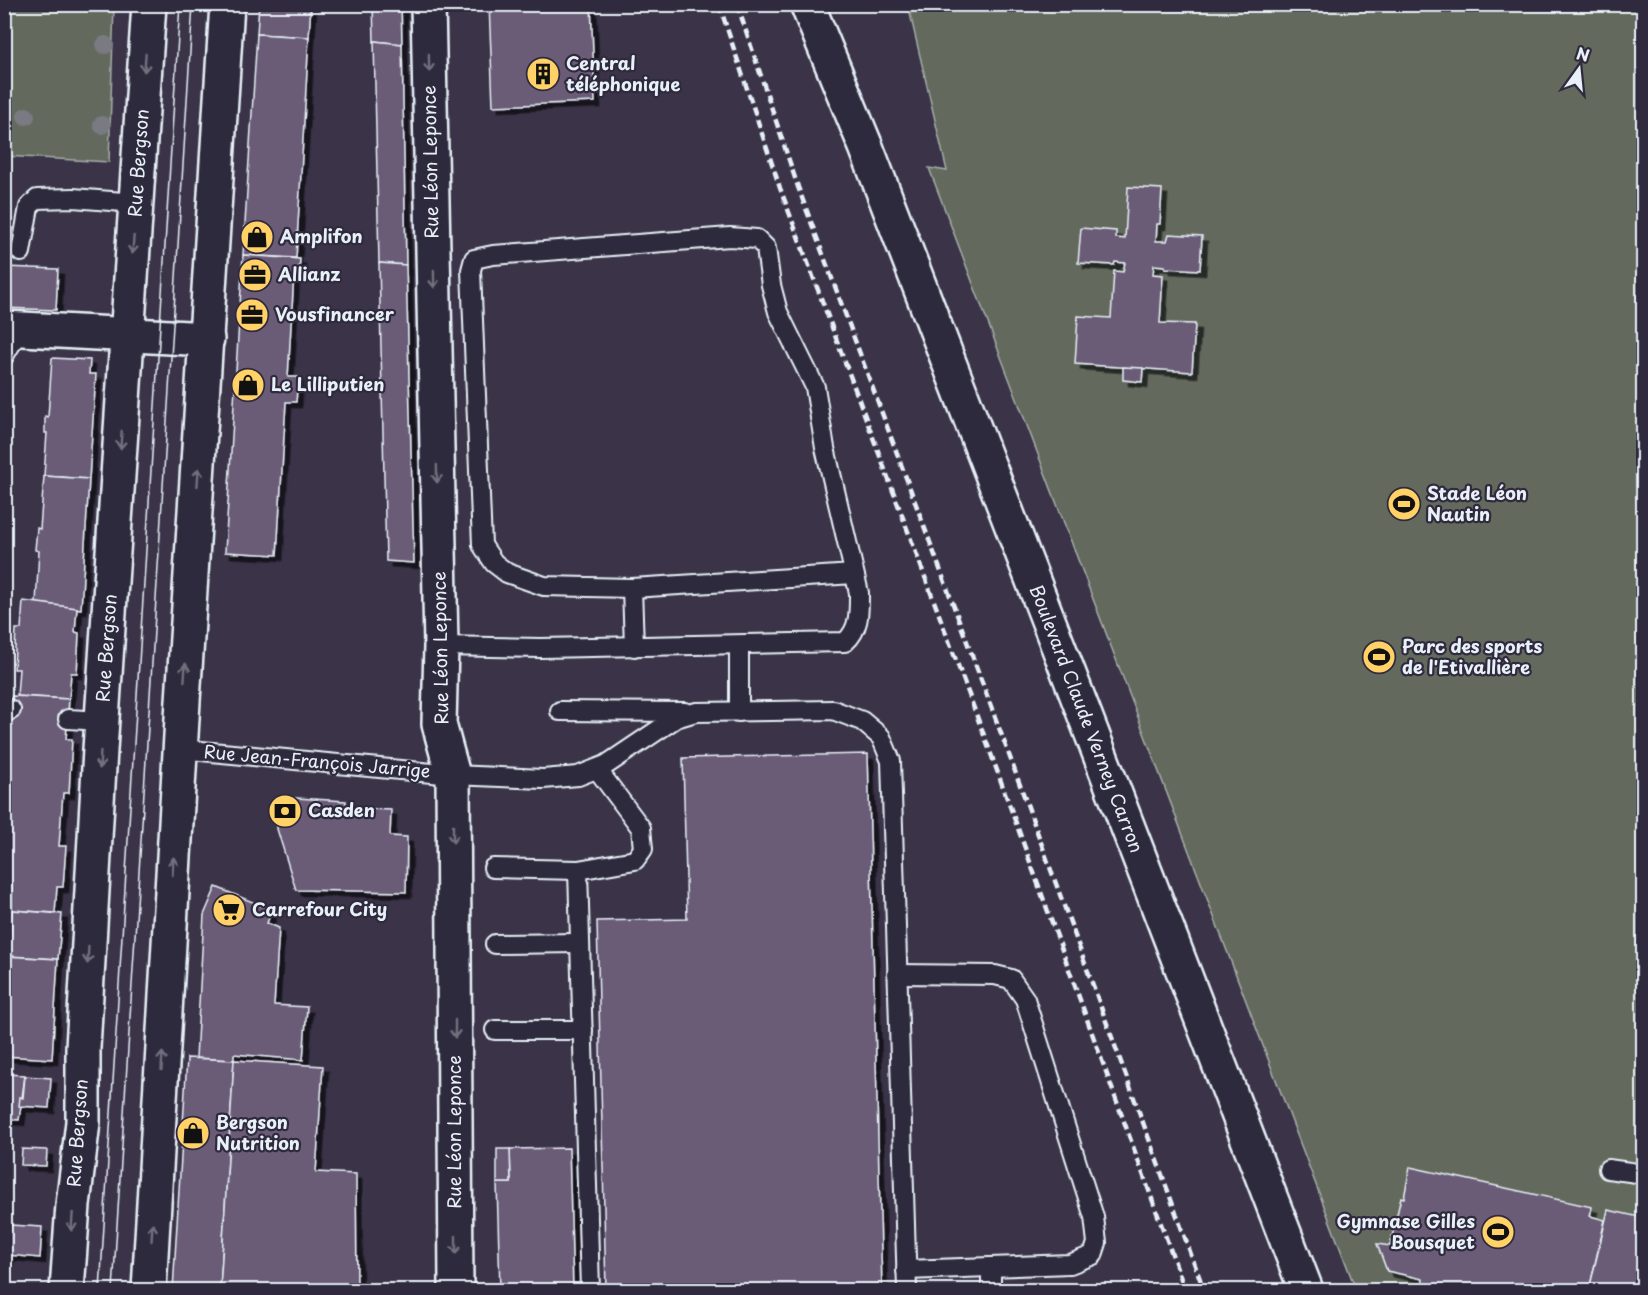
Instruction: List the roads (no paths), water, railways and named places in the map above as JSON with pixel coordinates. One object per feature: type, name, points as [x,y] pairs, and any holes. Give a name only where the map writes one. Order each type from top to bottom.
[{"type":"main road","name":"Rue Bergson","points":[[67,1290],[73,1205],[83,1122],[83,1048],[102,721],[148,4]]},
{"type":"main road","points":[[149,1290],[180,749],[227,4]]},
{"type":"main road","name":"Rue Léon Leponce","points":[[428,4],[441,646],[439,724],[453,775],[456,1290]]},
{"type":"main road","name":"Boulevard Claude Verney Carron","points":[[807,4],[866,147],[1306,1290]]},
{"type":"main road","name":"Boulevard Claude Verney Carron","points":[[832,4],[866,147]]},
{"type":"main road","points":[[10,338],[128,335],[207,339]]},
{"type":"lane","points":[[21,252],[29,207],[37,199],[73,198],[136,203]]},
{"type":"lane","points":[[441,646],[541,648],[845,642],[853,635],[859,614],[859,592],[825,448],[815,387],[778,312],[771,285],[766,248],[757,239],[730,237],[493,255],[474,259],[471,270],[482,545],[494,563],[507,573],[544,585],[632,588],[854,574]]},
{"type":"lane","points":[[632,588],[634,646]]},
{"type":"lane","points":[[739,712],[740,645]]},
{"type":"lane","points":[[560,711],[833,710],[862,721],[881,737],[891,761],[907,1290]]},
{"type":"lane","name":"Rue Jean-François Jarrige","points":[[180,749],[453,775],[543,779],[578,776],[597,769],[676,718],[696,712]]},
{"type":"lane","points":[[68,719],[102,721]]},
{"type":"lane","points":[[493,868],[578,870],[635,860],[643,849],[641,828],[597,769]]},
{"type":"lane","points":[[578,870],[590,1290]]},
{"type":"lane","points":[[495,944],[580,943]]},
{"type":"lane","points":[[897,974],[995,975],[1011,979],[1025,999],[1094,1217],[1097,1243],[1093,1255],[1070,1264],[906,1270]]},
{"type":"lane","points":[[495,1030],[583,1030]]},
{"type":"lane","points":[[1608,1169],[1644,1174]]},
{"type":"lane","points":[[991,1267],[991,1290]]},
{"type":"tram line","points":[[100,1290],[180,4]]},
{"type":"tram line","points":[[113,1290],[193,4]]},
{"type":"railway","points":[[719,4],[780,188],[991,754],[1185,1290]]},
{"type":"railway","points":[[737,4],[798,187],[1008,752],[1204,1290]]},
{"type":"place","name":"Central téléphonique","points":[[543,74]]},
{"type":"place","name":"Amplifon","points":[[257,237]]},
{"type":"place","name":"Allianz","points":[[255,275]]},
{"type":"place","name":"Vousfinancer","points":[[252,315]]},
{"type":"place","name":"Le Lilliputien","points":[[248,385]]},
{"type":"place","name":"Stade Léon Nautin","points":[[1404,504]]},
{"type":"place","name":"Parc des sports de l'Etivallière","points":[[1379,657]]},
{"type":"place","name":"Casden","points":[[285,811]]},
{"type":"place","name":"Carrefour City","points":[[229,910]]},
{"type":"place","name":"Bergson Nutrition","points":[[193,1133]]},
{"type":"place","name":"Gymnase Gilles Bousquet","points":[[1498,1232]]}]
